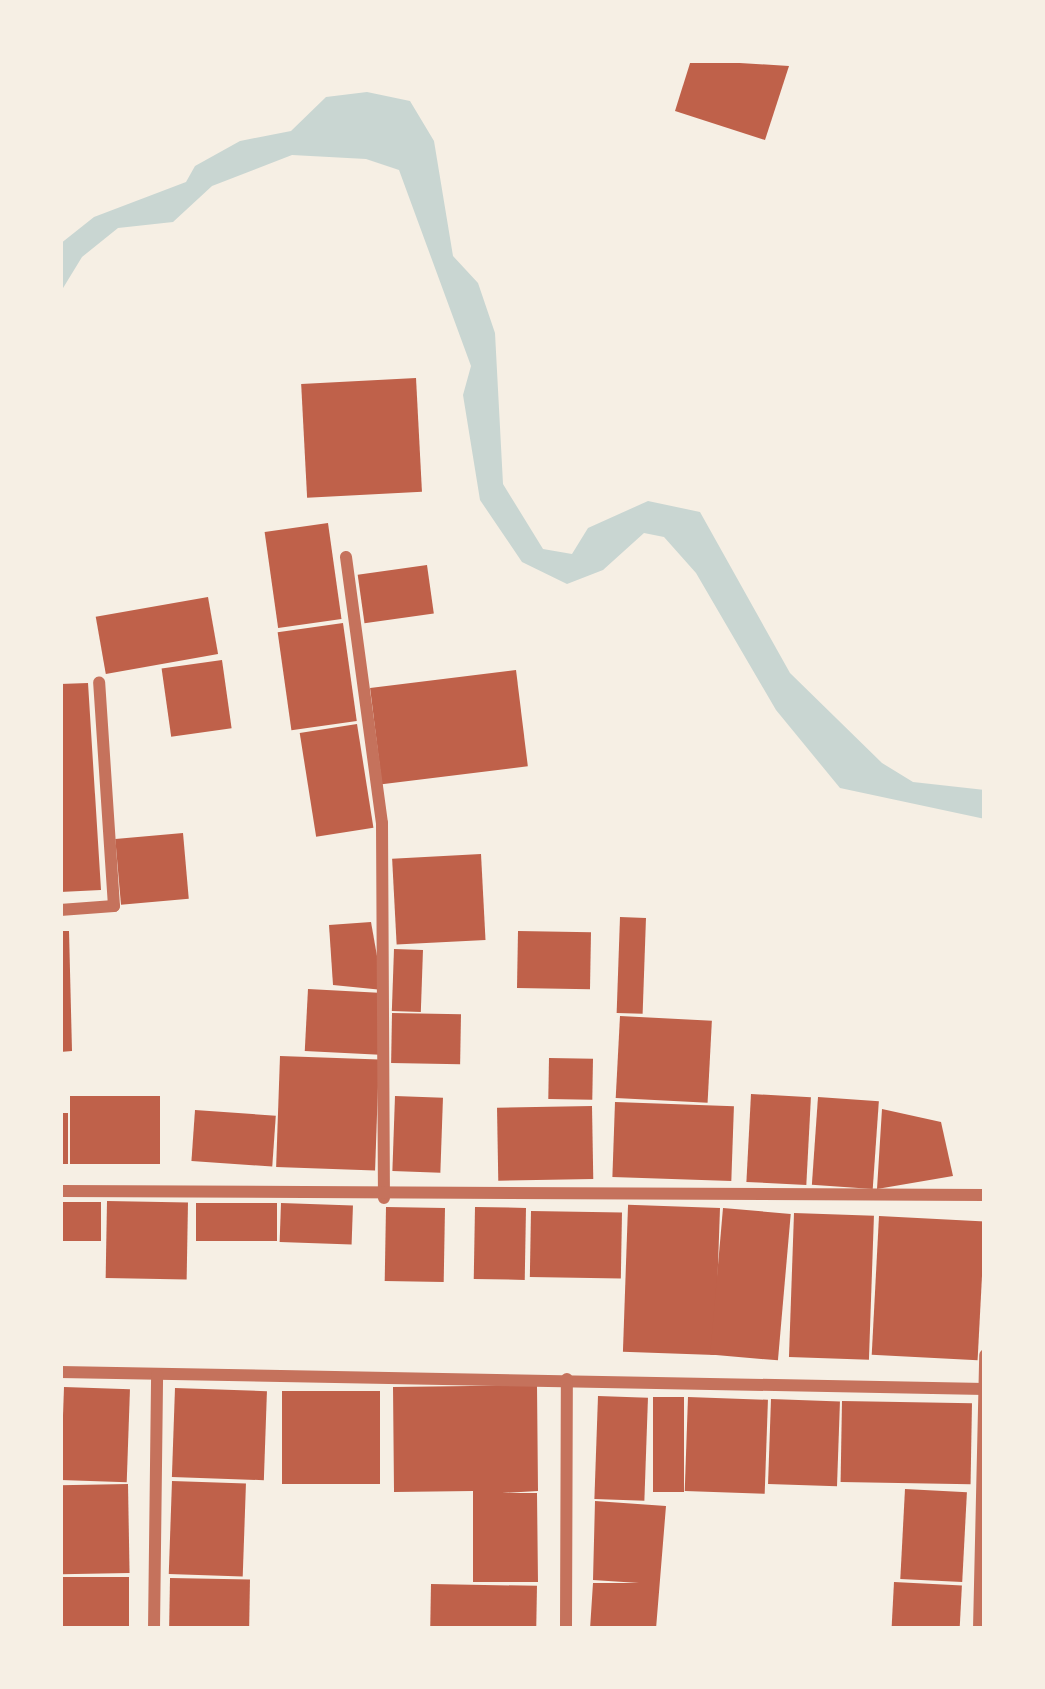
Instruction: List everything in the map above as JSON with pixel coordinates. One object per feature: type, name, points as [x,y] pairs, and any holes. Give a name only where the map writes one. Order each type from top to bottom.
[{"type":"street","points":[[346,557],[382,823],[384,1198]]},
{"type":"street","points":[[60,910],[115,906],[99,682]]},
{"type":"street","points":[[60,1191],[384,1198],[985,1195]]},
{"type":"street","points":[[979,1629],[985,1355]]},
{"type":"street","points":[[60,1372],[984,1388]]},
{"type":"street","points":[[154,1629],[157,1375]]},
{"type":"street","points":[[566,1629],[567,1379]]},
{"type":"shaded area","points":[[367,92],[410,101],[434,141],[453,256],[478,283],[495,333],[503,484],[543,549],[572,554],[588,528],[648,501],[700,512],[790,673],[882,763],[913,782],[985,790],[985,819],[840,788],[776,710],[696,573],[664,537],[644,533],[603,570],[567,584],[522,562],[480,500],[463,395],[471,366],[399,170],[366,159],[292,155],[212,186],[173,222],[118,228],[82,257],[60,293],[60,244],[94,217],[186,182],[195,166],[240,141],[291,131],[326,97]]},
{"type":"building","points":[[691,60],[789,66],[765,140],[675,111]]},
{"type":"building","points":[[416,378],[422,492],[307,498],[301,384]]},
{"type":"building","points":[[328,523],[341,619],[278,628],[265,532]]},
{"type":"building","points":[[427,565],[434,614],[365,623],[358,575]]},
{"type":"building","points":[[208,597],[218,654],[106,674],[96,617]]},
{"type":"building","points":[[343,623],[357,721],[291,730],[278,632]]},
{"type":"building","points":[[222,660],[232,728],[171,737],[162,668]]},
{"type":"building","points":[[516,670],[528,766],[382,784],[370,688]]},
{"type":"building","points":[[88,683],[101,890],[60,892],[60,684]]},
{"type":"building","points":[[357,724],[373,828],[316,837],[300,733]]},
{"type":"building","points":[[183,833],[189,899],[121,905],[115,839]]},
{"type":"building","points":[[481,854],[486,940],[397,945],[392,859]]},
{"type":"building","points":[[620,917],[646,918],[643,1014],[617,1013]]},
{"type":"building","points":[[371,922],[383,990],[333,985],[329,925]]},
{"type":"building","points":[[60,931],[69,931],[72,1051],[60,1052]]},
{"type":"building","points":[[518,931],[591,932],[590,989],[517,988]]},
{"type":"building","points":[[394,949],[423,950],[421,1012],[392,1011]]},
{"type":"building","points":[[308,989],[383,993],[380,1055],[305,1051]]},
{"type":"building","points":[[392,1013],[461,1014],[460,1064],[391,1063]]},
{"type":"building","points":[[620,1016],[712,1021],[708,1103],[616,1098]]},
{"type":"building","points":[[280,1056],[379,1059],[375,1170],[276,1167]]},
{"type":"building","points":[[549,1058],[593,1059],[592,1100],[548,1099]]},
{"type":"building","points":[[751,1094],[811,1097],[806,1185],[746,1182]]},
{"type":"building","points":[[70,1096],[160,1096],[160,1164],[70,1164]]},
{"type":"building","points":[[395,1096],[443,1098],[440,1173],[392,1171]]},
{"type":"building","points":[[818,1097],[879,1101],[873,1189],[812,1185]]},
{"type":"building","points":[[615,1102],[734,1106],[731,1181],[612,1177]]},
{"type":"building","points":[[592,1106],[593,1179],[498,1181],[497,1108]]},
{"type":"building","points":[[882,1109],[941,1122],[953,1176],[877,1189]]},
{"type":"building","points":[[195,1110],[276,1116],[272,1167],[191,1161]]},
{"type":"building","points":[[60,1113],[68,1113],[68,1164],[60,1164]]},
{"type":"building","points":[[107,1201],[188,1202],[187,1279],[106,1278]]},
{"type":"building","points":[[60,1202],[101,1202],[101,1241],[60,1241]]},
{"type":"building","points":[[196,1203],[277,1203],[277,1241],[196,1241]]},
{"type":"building","points":[[281,1203],[353,1206],[352,1244],[280,1242]]},
{"type":"building","points":[[628,1205],[720,1208],[715,1355],[623,1352]]},
{"type":"building","points":[[386,1207],[445,1208],[444,1282],[385,1281]]},
{"type":"building","points":[[475,1207],[526,1208],[525,1280],[474,1279]]},
{"type":"building","points":[[723,1208],[791,1214],[778,1360],[710,1354]]},
{"type":"building","points":[[531,1211],[622,1213],[621,1279],[530,1277]]},
{"type":"building","points":[[794,1213],[874,1216],[869,1360],[789,1357]]},
{"type":"building","points":[[879,1216],[985,1222],[978,1360],[872,1355]]},
{"type":"building","points":[[537,1385],[538,1491],[502,1493],[537,1493],[538,1582],[473,1582],[473,1491],[394,1492],[393,1387]]},
{"type":"building","points":[[64,1387],[130,1389],[127,1482],[61,1480]]},
{"type":"building","points":[[175,1388],[267,1391],[264,1480],[172,1477]]},
{"type":"building","points":[[282,1391],[380,1391],[380,1484],[282,1484]]},
{"type":"building","points":[[598,1396],[648,1398],[644,1501],[594,1499]]},
{"type":"building","points":[[653,1397],[684,1397],[684,1492],[653,1492]]},
{"type":"building","points":[[688,1397],[768,1400],[765,1494],[685,1491]]},
{"type":"building","points":[[771,1399],[840,1401],[837,1486],[768,1484]]},
{"type":"building","points":[[842,1401],[972,1403],[971,1484],[841,1482]]},
{"type":"building","points":[[172,1481],[246,1484],[243,1577],[169,1574]]},
{"type":"building","points":[[128,1484],[130,1573],[62,1574],[60,1485]]},
{"type":"building","points":[[905,1489],[967,1492],[962,1582],[900,1579]]},
{"type":"building","points":[[595,1501],[666,1506],[656,1629],[590,1629],[593,1583],[639,1583],[593,1580]]},
{"type":"building","points":[[60,1577],[129,1577],[129,1629],[60,1629]]},
{"type":"building","points":[[170,1578],[250,1579],[249,1629],[169,1629]]},
{"type":"building","points":[[894,1582],[962,1586],[960,1629],[892,1629]]},
{"type":"building","points":[[431,1584],[537,1586],[536,1629],[430,1629]]}]
